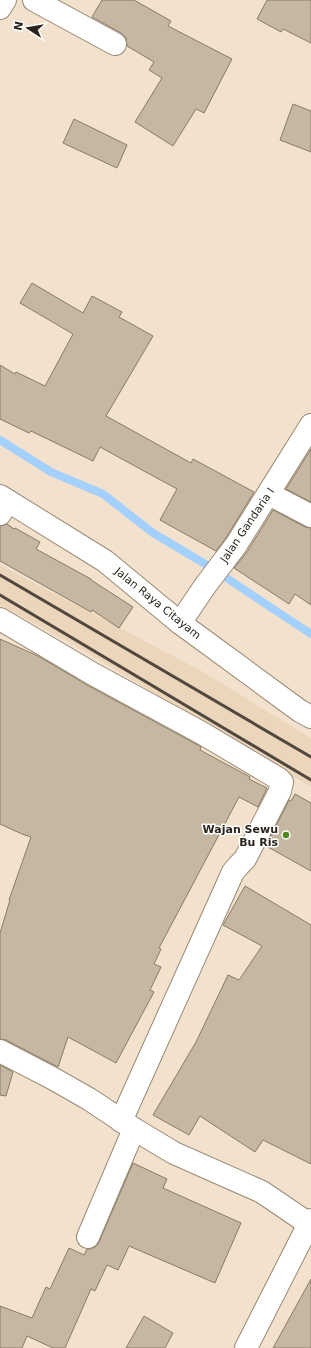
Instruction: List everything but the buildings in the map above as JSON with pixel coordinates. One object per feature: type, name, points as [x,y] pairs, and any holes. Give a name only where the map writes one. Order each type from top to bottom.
[{"type":"street","points":[[0,8],[5,0]]},
{"type":"street","points":[[34,0],[115,44]]},
{"type":"street","name":"Jalan Gandaria I","points":[[180,623],[205,586],[236,545],[311,425]]},
{"type":"street","points":[[269,494],[311,516]]},
{"type":"street","name":"Jalan Raya Citayam","points":[[3,504],[105,561],[180,623],[300,711],[311,717]]},
{"type":"street","points":[[0,619],[93,674],[200,732],[279,778],[282,782],[280,791],[245,859],[233,872],[128,1125],[88,1236]]},
{"type":"street","points":[[0,1051],[89,1099],[174,1153],[262,1192],[310,1223],[246,1348]]},
{"type":"shaded area","points":[[0,565],[203,672],[311,738],[311,787],[74,645],[0,605]]},
{"type":"waterway","points":[[0,440],[51,472],[103,494],[153,533],[207,565],[311,634]]},
{"type":"railway","points":[[0,575],[311,757]]},
{"type":"railway","points":[[0,595],[311,780]]},
{"type":"place","name":"Wajan Sewu Bu Ris","points":[[286,835]]}]
